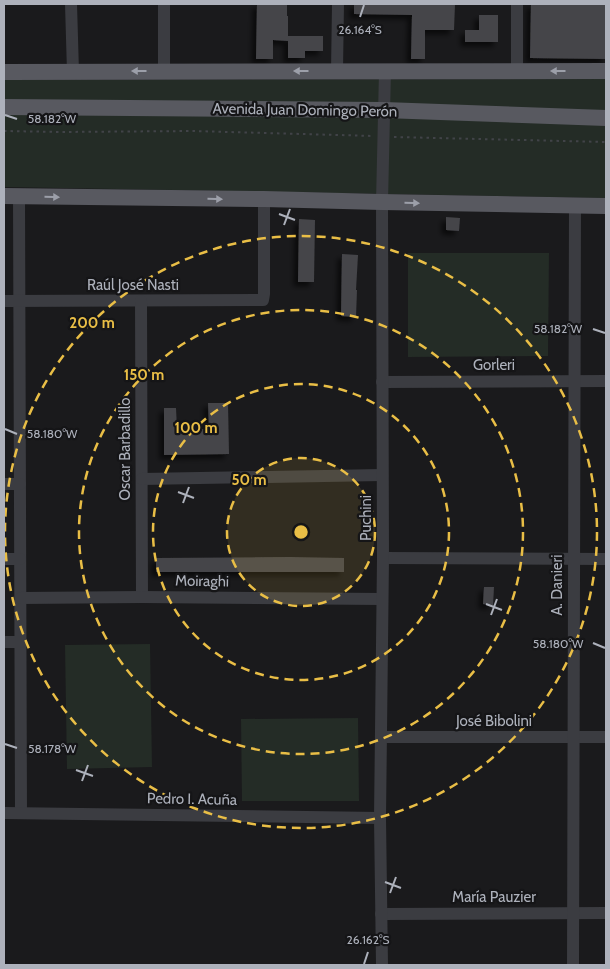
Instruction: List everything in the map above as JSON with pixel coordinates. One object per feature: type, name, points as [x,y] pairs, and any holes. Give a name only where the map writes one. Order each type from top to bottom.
[{"type":"main road","points":[[4,72],[606,71]]},
{"type":"main road","name":"Avenida Juan Domingo Perón","points":[[4,107],[384,110],[606,118]]},
{"type":"main road","points":[[12,196],[606,206]]},
{"type":"street","points":[[71,4],[73,72]]},
{"type":"street","points":[[164,4],[164,71]]},
{"type":"street","points":[[338,4],[338,71]]},
{"type":"street","points":[[517,4],[517,71]]},
{"type":"street","name":"Puchini","points":[[382,965],[380,818],[383,558],[382,202],[385,71]]},
{"type":"street","points":[[12,196],[20,301],[21,813]]},
{"type":"street","name":"Raúl José Nasti","points":[[4,301],[262,300],[264,294],[264,199]]},
{"type":"street","name":"A. Danieri","points":[[573,964],[575,206]]},
{"type":"street","name":"Oscar Barbadillo","points":[[141,301],[142,597]]},
{"type":"street","name":"Gorleri","points":[[382,382],[606,381]]},
{"type":"street","points":[[142,479],[382,475]]},
{"type":"street","points":[[4,484],[20,484]]},
{"type":"street","points":[[383,558],[606,559]]},
{"type":"street","points":[[4,559],[20,559]]},
{"type":"street","name":"Moiraghi","points":[[21,598],[382,599]]},
{"type":"street","points":[[4,642],[20,642]]},
{"type":"street","name":"José Bibolini","points":[[382,736],[606,737]]},
{"type":"street","name":"Pedro I. Acuña","points":[[4,813],[380,818]]},
{"type":"street","name":"María Pauzier","points":[[382,914],[606,913]]},
{"type":"path","points":[[4,131],[192,131],[606,142]]},
{"type":"shaded area","points":[[606,79],[606,198],[4,187],[4,80]]},
{"type":"shaded area","points":[[408,253],[549,253],[548,356],[408,357]]},
{"type":"shaded area","points":[[150,644],[152,767],[67,769],[65,645]]},
{"type":"shaded area","points":[[358,718],[359,801],[242,801],[241,719]]},
{"type":"building","points":[[257,4],[287,4],[288,41],[273,40],[273,59],[256,59]]},
{"type":"building","points":[[354,4],[455,4],[454,30],[425,30],[425,59],[411,59],[412,15],[354,14]]},
{"type":"building","points":[[531,4],[606,4],[606,59],[530,58]]},
{"type":"building","points":[[479,15],[498,15],[498,42],[465,42],[465,30],[479,30]]},
{"type":"building","points":[[288,36],[323,36],[323,51],[305,51],[305,58],[288,58]]},
{"type":"building","points":[[446,217],[460,218],[459,231],[446,230]]},
{"type":"building","points":[[299,219],[315,220],[314,282],[298,282]]},
{"type":"building","points":[[342,254],[358,255],[356,317],[341,316]]},
{"type":"building","points":[[208,403],[228,403],[229,454],[164,455],[164,408],[176,408],[177,429],[209,429]]},
{"type":"building","points":[[156,558],[344,558],[344,572],[156,572]]},
{"type":"building","points":[[484,587],[494,587],[493,605],[483,604]]}]
